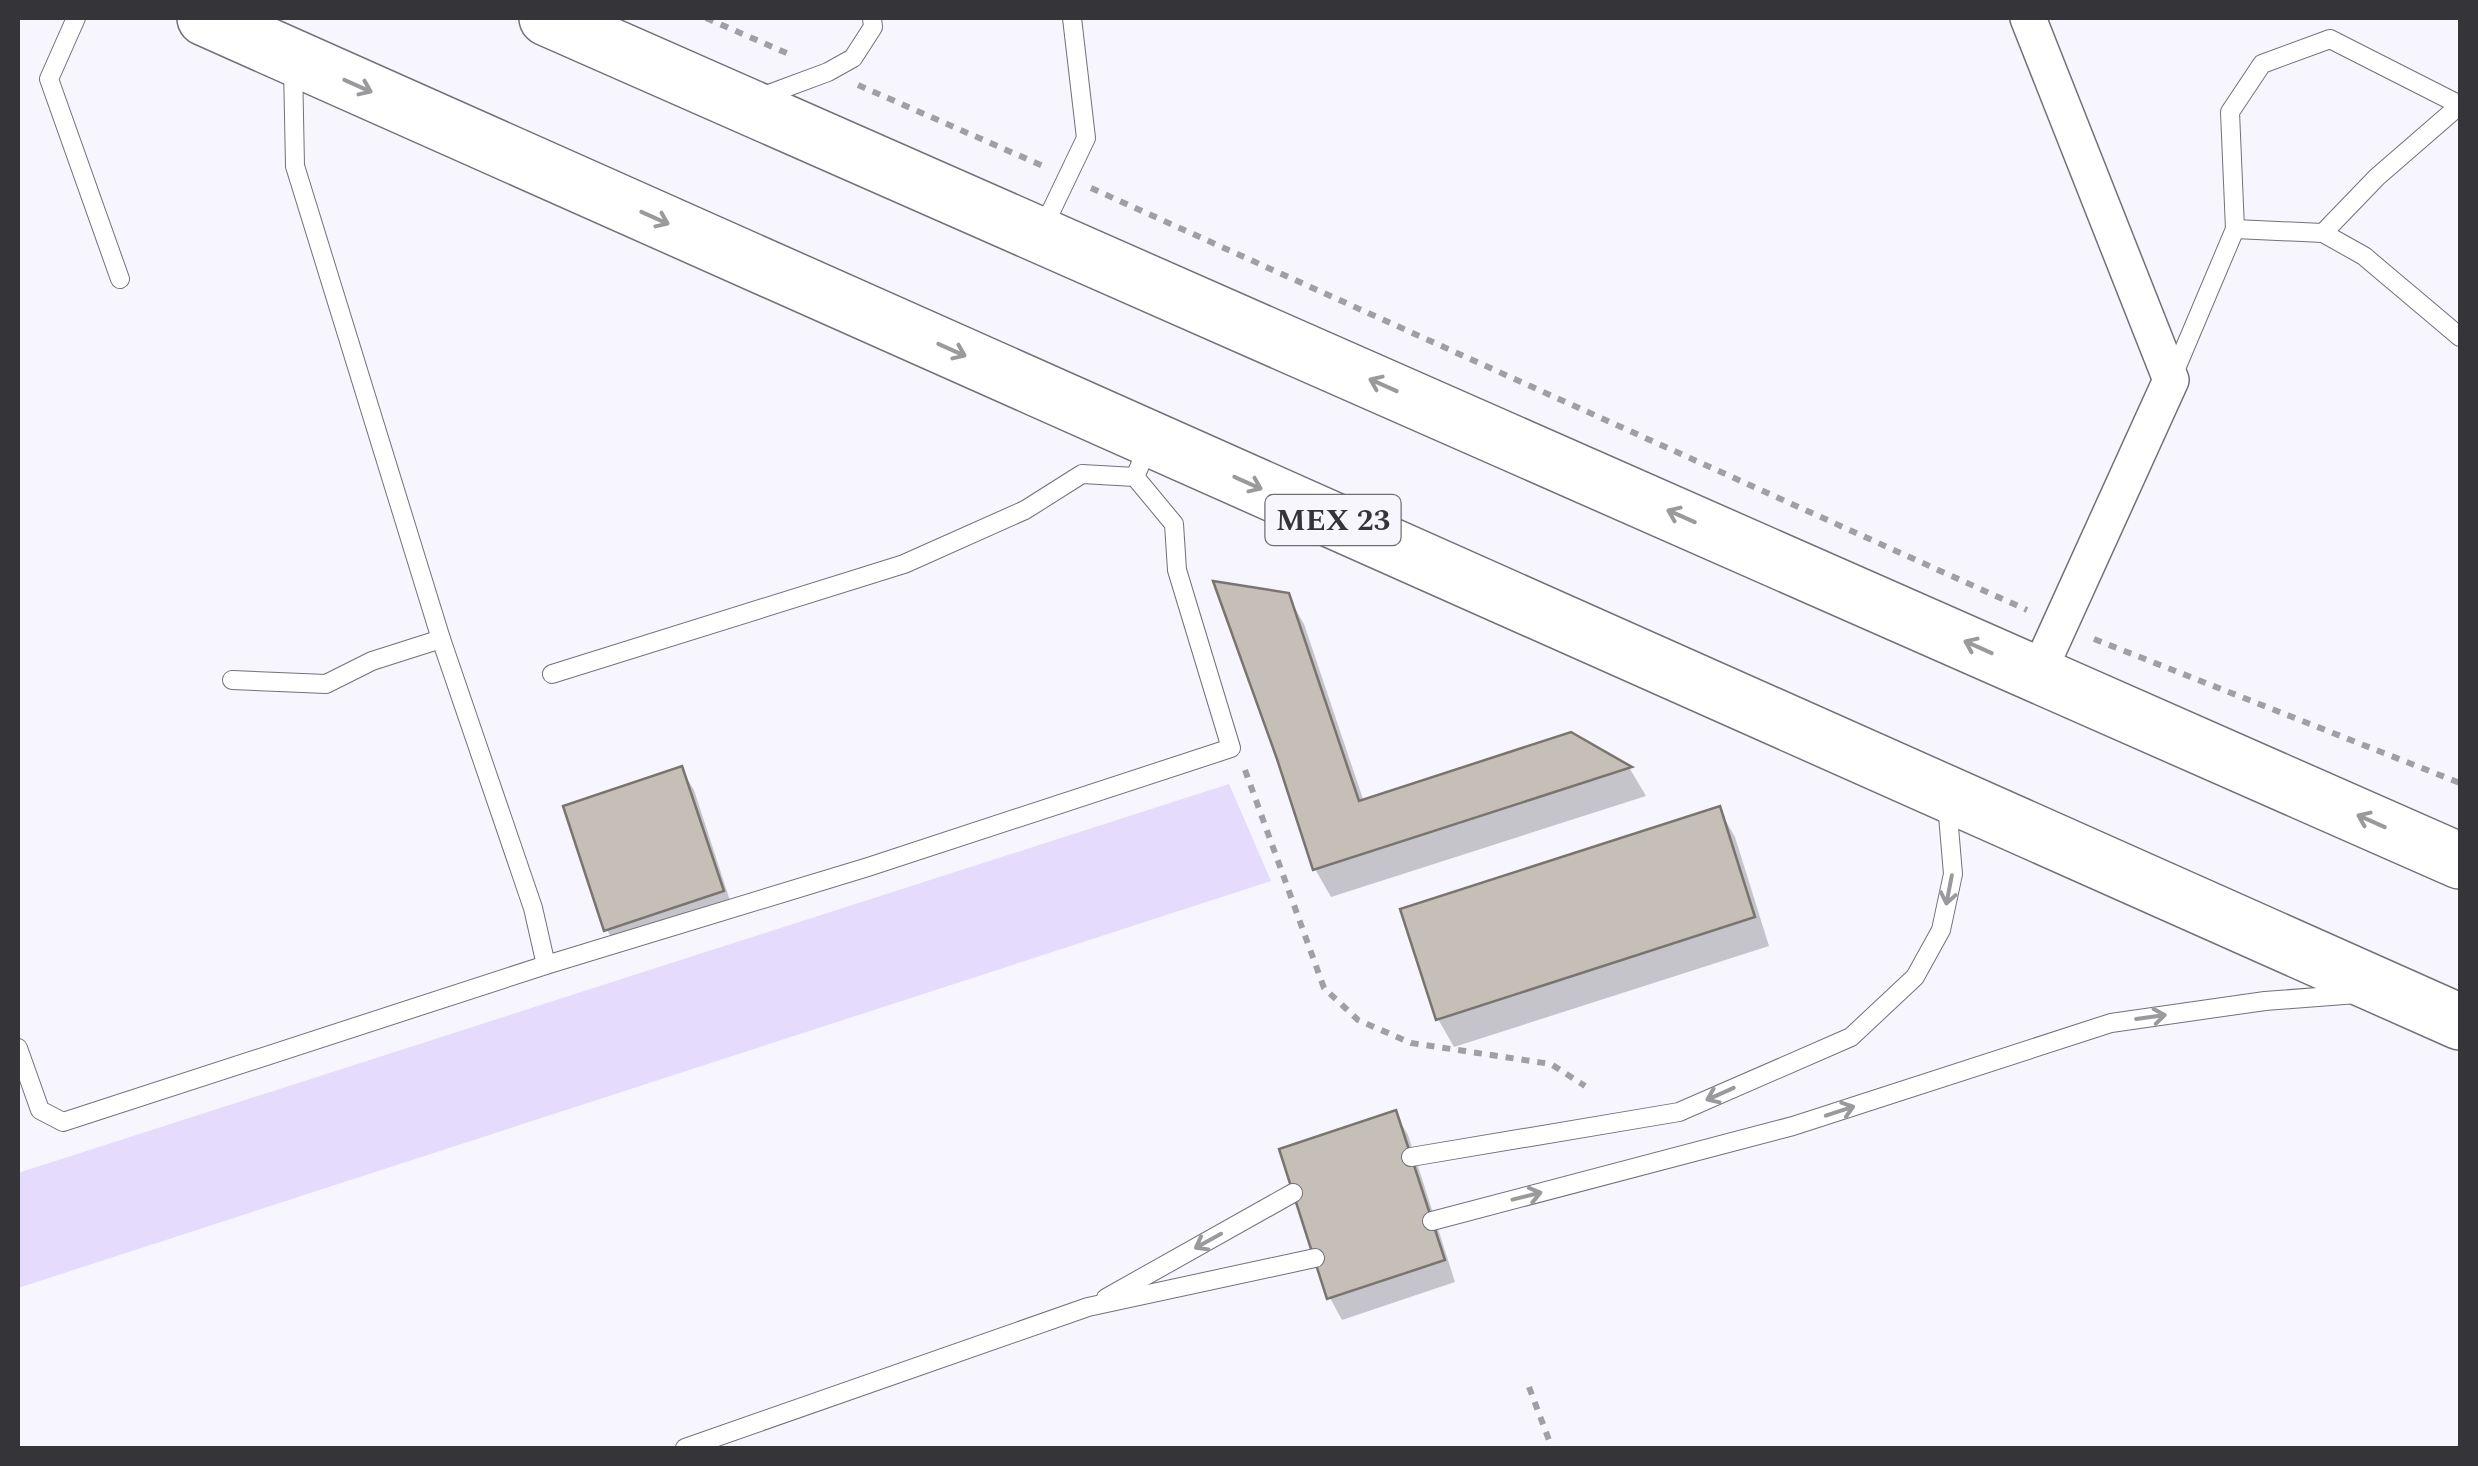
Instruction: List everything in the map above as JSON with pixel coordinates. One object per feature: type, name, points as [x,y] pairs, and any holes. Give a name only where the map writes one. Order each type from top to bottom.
[{"type":"highway","name":"MEX 23","points":[[205,18],[1143,458],[1947,794],[2460,1022]]},
{"type":"highway","points":[[547,18],[1040,234],[2049,649],[2460,861]]},
{"type":"street","points":[[2028,18],[2171,380],[2049,649]]},
{"type":"lane","points":[[76,18],[50,79],[120,279]]},
{"type":"lane","points":[[744,104],[828,72],[853,58],[874,26],[872,18]]},
{"type":"lane","points":[[1040,234],[1086,138],[1072,18]]},
{"type":"lane","points":[[2171,380],[2235,230],[2230,112],[2262,64],[2330,40],[2460,105],[2377,177],[2324,233]]},
{"type":"lane","points":[[293,56],[295,166],[441,638],[533,908],[546,964]]},
{"type":"lane","points":[[2235,230],[2324,233],[2364,256],[2460,337]]},
{"type":"lane","points":[[18,1048],[40,1110],[63,1122],[546,964],[868,867],[1230,748],[1177,570],[1174,524],[1143,458],[1082,474],[1026,510],[904,564],[552,674]]},
{"type":"lane","points":[[232,680],[326,684],[372,661],[441,638]]},
{"type":"lane","points":[[1411,1157],[1679,1112],[1850,1036],[1915,977],[1941,930],[1953,874],[1947,794]]},
{"type":"lane","points":[[1432,1220],[1793,1126],[2112,1023],[2266,1001],[2390,991]]},
{"type":"lane","points":[[1088,1307],[1293,1193]]},
{"type":"lane","points":[[685,1448],[1088,1307],[1314,1258]]},
{"type":"path","points":[[706,18],[1068,177],[2049,649],[2460,783]]},
{"type":"path","points":[[1230,748],[1243,765],[1324,988],[1358,1020],[1411,1043],[1551,1064],[1585,1086]]},
{"type":"path","points":[[1529,1388],[1552,1448]]},
{"type":"shaded area","points":[[1229,784],[1271,881],[18,1288],[18,1173]]},
{"type":"building","points":[[1213,581],[1289,593],[1359,801],[1571,732],[1632,767],[1313,870]]},
{"type":"building","points":[[682,766],[724,891],[604,931],[563,806]]},
{"type":"building","points":[[1720,806],[1755,917],[1436,1020],[1400,909]]},
{"type":"building","points":[[1396,1110],[1445,1260],[1327,1299],[1279,1149]]}]
